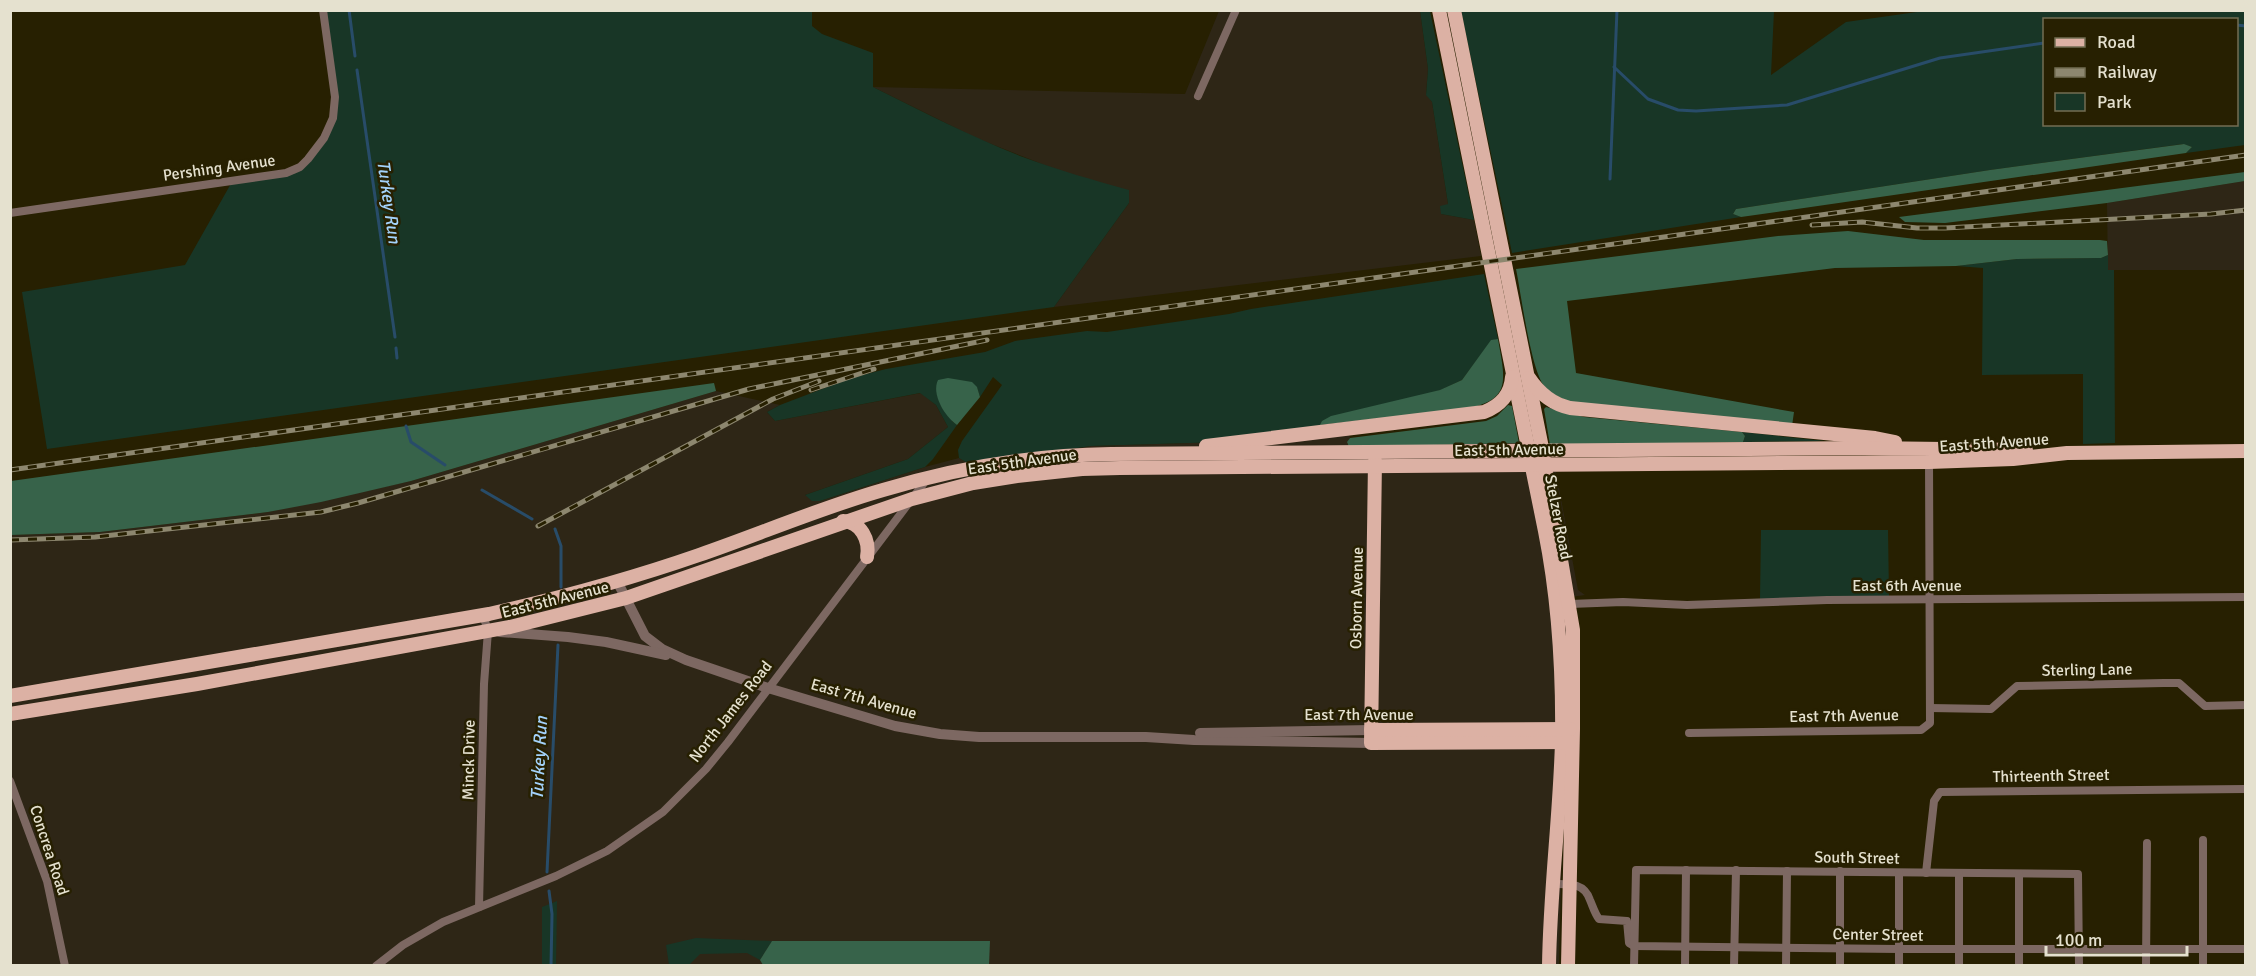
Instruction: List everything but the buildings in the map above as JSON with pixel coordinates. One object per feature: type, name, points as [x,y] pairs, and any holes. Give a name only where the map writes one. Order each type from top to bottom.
[{"type":"main road","name":"Stelzer Road","points":[[1439,10],[1484,197]]},
{"type":"main road","name":"Stelzer Road","points":[[1454,10],[1484,197],[1515,362],[1570,604],[1574,643],[1568,736],[1560,774],[1549,966]]},
{"type":"main road","name":"Stelzer Road","points":[[1515,362],[1526,374],[1534,443]]},
{"type":"main road","points":[[1111,454],[1227,444],[1484,412],[1498,404],[1509,392],[1515,362]]},
{"type":"main road","points":[[1526,374],[1542,395],[1558,405],[1570,408],[1875,438],[1929,455]]},
{"type":"main road","name":"East 5th Avenue","points":[[10,714],[197,684],[541,620],[626,598],[912,499],[973,483],[1045,472],[1375,468],[1929,455],[2018,450],[2067,453],[2246,451]]},
{"type":"main road","name":"East 5th Avenue","points":[[10,696],[483,615],[561,598],[697,556],[820,510],[883,490],[927,478],[1062,456],[1375,453],[1929,455]]},
{"type":"main road","name":"Osborn Avenue","points":[[1371,737],[1375,453]]},
{"type":"main road","name":"Stelzer Road","points":[[1543,487],[1558,605],[1568,736],[1570,884],[1568,966]]},
{"type":"main road","points":[[843,521],[854,523],[862,533],[867,541],[867,557]]},
{"type":"main road","name":"East 7th Avenue","points":[[1371,737],[1568,736]]},
{"type":"main road","name":"East 7th Avenue","points":[[1371,737],[1508,742],[1568,736]]},
{"type":"main road","points":[[1508,742],[1532,745],[1550,753],[1557,762],[1560,774]]},
{"type":"street","name":"Pershing Avenue","points":[[10,213],[286,173],[300,167],[331,127],[335,107],[323,10]]},
{"type":"street","points":[[1198,96],[1236,10]]},
{"type":"street","points":[[1929,455],[1930,708]]},
{"type":"street","name":"North James Road","points":[[376,966],[405,943],[443,922],[556,876],[607,851],[663,812],[706,769],[728,742],[927,478]]},
{"type":"street","name":"East 7th Avenue","points":[[617,581],[636,621],[649,640],[662,649],[686,660],[768,688],[873,721],[929,733],[979,737],[1146,737],[1285,731],[1371,737]]},
{"type":"street","name":"East 6th Avenue","points":[[1570,604],[1623,602],[1687,605],[1827,600],[2246,597]]},
{"type":"street","name":"Minck Drive","points":[[479,907],[484,684],[488,631],[483,615]]},
{"type":"street","name":"East 7th Avenue","points":[[488,631],[606,642],[686,660]]},
{"type":"street","name":"Sterling Lane","points":[[1930,708],[1991,709],[2017,686],[2164,683],[2180,683],[2205,706],[2246,705]]},
{"type":"street","name":"East 7th Avenue","points":[[1689,733],[1921,730],[1930,723],[1930,708]]},
{"type":"street","name":"Concrea Road","points":[[10,781],[47,881],[65,966]]},
{"type":"street","name":"Thirteenth Street","points":[[1926,873],[1934,801],[1940,792],[2246,789]]},
{"type":"street","points":[[2203,840],[2203,966]]},
{"type":"street","points":[[2146,966],[2147,843]]},
{"type":"street","name":"South Street","points":[[1634,946],[1636,870],[1736,870],[2079,874],[2079,949]]},
{"type":"street","points":[[1685,966],[1686,870]]},
{"type":"street","points":[[1734,966],[1736,870]]},
{"type":"street","points":[[1786,966],[1787,871]]},
{"type":"street","points":[[1840,871],[1840,966]]},
{"type":"street","points":[[1899,873],[1899,966]]},
{"type":"street","points":[[1959,874],[1959,966]]},
{"type":"street","points":[[2019,874],[2019,966]]},
{"type":"street","points":[[1552,884],[1570,884],[1582,888],[1588,894],[1599,919],[1627,921],[1629,943],[1634,946],[1634,966]]},
{"type":"street","name":"Center Street","points":[[1634,946],[1959,950],[2246,949]]},
{"type":"street","points":[[2079,949],[2079,966]]},
{"type":"shaded area","points":[[1219,11],[1420,11],[1428,69],[1426,94],[1432,102],[1448,204],[1441,214],[1474,220],[1481,256],[1054,307],[1129,203],[1052,168],[976,138],[873,87],[1185,94]]},
{"type":"shaded area","points":[[2245,181],[2245,270],[2108,270],[2107,203]]},
{"type":"shaded area","points":[[716,391],[780,405],[767,412],[775,421],[921,393],[936,405],[948,427],[908,459],[805,495],[820,501],[959,458],[969,464],[1091,446],[1223,442],[1347,426],[1350,438],[1347,443],[1350,447],[1519,443],[1556,472],[1578,590],[1585,595],[1564,598],[1567,638],[1559,965],[11,965],[10,535],[100,532],[268,512],[411,481]]},
{"type":"green space","points":[[323,11],[812,11],[812,26],[822,34],[873,53],[873,87],[966,133],[1023,157],[1129,190],[1129,203],[1054,307],[47,449],[22,292],[185,265],[233,180],[300,167],[333,118]]},
{"type":"green space","points":[[1420,11],[1430,11],[1474,220],[1441,214],[1440,206],[1448,204],[1432,102],[1426,95],[1428,69]]},
{"type":"green space","points":[[1461,11],[1774,11],[1771,75],[1846,22],[1924,11],[2245,11],[2245,145],[2186,153],[2192,147],[2183,144],[1990,170],[1736,209],[1733,214],[1741,217],[1512,253]]},
{"type":"green space","points":[[2184,144],[2192,147],[2186,153],[1741,217],[1733,214],[1736,209],[1990,170]]},
{"type":"green space","points":[[2245,172],[2245,181],[2107,203],[1945,223],[1905,222],[1899,217]]},
{"type":"green space","points":[[1848,231],[1924,240],[2100,240],[2107,241],[2108,255],[2101,258],[2017,259],[1956,266],[1835,268],[1567,301],[1576,373],[1794,412],[1792,426],[1573,403],[1551,392],[1540,379],[1531,349],[1516,269],[1778,236]]},
{"type":"green space","points":[[2108,255],[2108,270],[2114,270],[2115,443],[2083,444],[2083,374],[1982,375],[1983,268],[1956,266],[2017,259],[2101,258]]},
{"type":"green space","points":[[1484,274],[1498,339],[1491,341],[1462,380],[1441,390],[1321,425],[1463,409],[1223,442],[1091,446],[969,464],[959,458],[958,450],[1002,385],[993,377],[980,397],[977,388],[952,421],[957,425],[925,467],[820,501],[812,501],[805,495],[908,459],[948,427],[936,405],[920,393],[775,421],[767,412],[851,378],[886,369],[985,352],[1015,341],[1087,331],[1107,332]]},
{"type":"green space","points":[[1498,339],[1503,366],[1502,386],[1491,400],[1463,409],[1320,425],[1322,421],[1331,416],[1440,390],[1462,380],[1491,340]]},
{"type":"green space","points":[[948,378],[972,382],[977,387],[980,397],[957,425],[940,405],[936,392],[938,380]]},
{"type":"green space","points":[[714,383],[716,391],[411,481],[321,502],[268,512],[100,532],[11,535],[11,481]]},
{"type":"green space","points":[[1508,405],[1512,406],[1519,443],[1349,447],[1347,442],[1350,438],[1486,421],[1497,416]]},
{"type":"green space","points":[[1546,407],[1584,417],[1742,432],[1745,436],[1743,442],[1550,445],[1544,409]]},
{"type":"green space","points":[[1742,432],[1825,441],[1743,442],[1745,436]]},
{"type":"green space","points":[[1761,530],[1888,530],[1889,597],[1760,600]]},
{"type":"green space","points":[[557,901],[556,965],[542,965],[542,907]]},
{"type":"green space","points":[[696,938],[772,941],[760,960],[747,953],[700,954],[688,966],[669,965],[666,945]]},
{"type":"green space","points":[[772,941],[990,941],[989,965],[763,965],[760,960]]},
{"type":"waterway","name":"Turkey Run","points":[[349,10],[355,56]]},
{"type":"waterway","points":[[1610,179],[1617,10]]},
{"type":"waterway","points":[[2238,25],[2246,26]]},
{"type":"waterway","points":[[1614,67],[1648,99],[1678,110],[1696,111],[1787,105],[1940,58],[2043,43]]},
{"type":"waterway","name":"Turkey Run","points":[[357,70],[395,337]]},
{"type":"waterway","name":"Turkey Run","points":[[396,348],[397,358]]},
{"type":"waterway","name":"Turkey Run","points":[[406,426],[411,442],[445,465]]},
{"type":"waterway","name":"Turkey Run","points":[[482,490],[532,519]]},
{"type":"waterway","name":"Turkey Run","points":[[555,529],[561,546],[561,587]]},
{"type":"waterway","name":"Turkey Run","points":[[547,872],[558,645]]},
{"type":"waterway","name":"Turkey Run","points":[[549,891],[552,914],[551,966]]},
{"type":"railway","points":[[10,470],[2246,155]]},
{"type":"railway","points":[[1812,225],[1862,222],[1917,228],[1945,228],[2211,214],[2246,210]]},
{"type":"railway","points":[[10,540],[95,537],[321,512],[749,389],[987,340]]},
{"type":"railway","points":[[811,390],[874,369]]},
{"type":"railway","points":[[538,526],[773,399],[819,381]]}]
